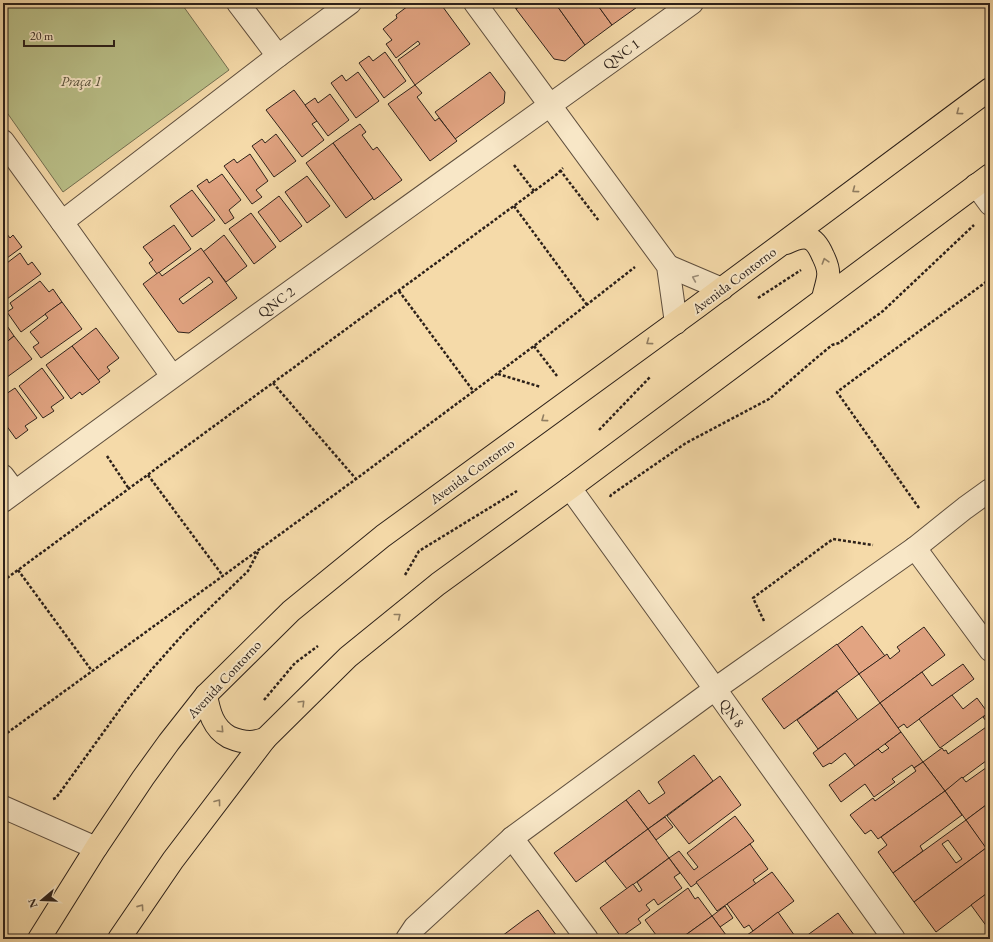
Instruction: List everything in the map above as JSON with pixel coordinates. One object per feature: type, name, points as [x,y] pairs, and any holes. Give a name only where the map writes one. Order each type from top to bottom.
[{"type":"main road","name":"Avenida Contorno","points":[[39,939],[96,848],[169,742],[206,695],[291,611],[383,536],[676,323],[990,89]]},
{"type":"main road","points":[[119,939],[173,860],[265,739],[348,657],[438,584],[570,488],[983,180]]},
{"type":"main road","points":[[780,246],[795,239],[802,238],[811,239],[817,243],[826,261],[828,276],[822,299]]},
{"type":"main road","points":[[206,695],[213,721],[223,734],[244,742],[265,739]]},
{"type":"street","points":[[238,3],[278,56]]},
{"type":"street","points":[[62,222],[278,56],[350,3]]},
{"type":"street","points":[[475,3],[662,258],[676,323]]},
{"type":"street","name":"QNC 1","points":[[550,106],[692,3]]},
{"type":"street","name":"QNC 2","points":[[7,490],[93,435],[172,376],[550,106]]},
{"type":"street","points":[[3,141],[172,376]]},
{"type":"street","points":[[983,180],[984,212]]},
{"type":"street","points":[[662,258],[722,289]]},
{"type":"street","name":"QN 8","points":[[570,488],[894,939]]},
{"type":"street","points":[[407,939],[415,927],[512,838],[715,689],[916,548],[965,508],[990,490]]},
{"type":"street","points":[[916,548],[990,650]]},
{"type":"street","points":[[3,807],[96,848]]},
{"type":"street","points":[[512,838],[587,939]]},
{"type":"path","points":[[498,144],[534,191]]},
{"type":"path","points":[[3,581],[556,175],[582,149]]},
{"type":"path","points":[[560,170],[602,225]]},
{"type":"path","points":[[514,206],[587,305]]},
{"type":"path","points":[[610,499],[611,496],[686,443],[769,399],[832,345],[839,343],[883,311],[984,212]]},
{"type":"path","points":[[3,736],[356,480],[587,305],[662,258]]},
{"type":"path","points":[[914,513],[919,508],[837,392],[990,280]]},
{"type":"path","points":[[399,291],[474,392]]},
{"type":"path","points":[[534,346],[558,378]]},
{"type":"path","points":[[497,374],[544,388]]},
{"type":"path","points":[[272,383],[356,480]]},
{"type":"path","points":[[93,435],[129,489]]},
{"type":"path","points":[[148,475],[223,576]]},
{"type":"path","points":[[766,624],[753,598],[834,539],[877,545]]},
{"type":"path","points":[[48,798],[52,800],[56,798],[126,701],[153,668],[186,631],[248,571],[259,550]]},
{"type":"path","points":[[18,570],[92,672]]},
{"type":"green space","name":"Praça 1","points":[[3,3],[181,3],[229,70],[63,192],[3,107]]},
{"type":"building","points":[[412,3],[440,3],[470,44],[415,85],[398,60],[420,44],[418,41],[396,58],[386,44],[392,40],[383,29],[397,18],[396,15]]},
{"type":"building","points":[[512,3],[525,3],[516,9]]},
{"type":"building","points":[[525,3],[555,3],[585,45],[565,61],[554,59],[516,9]]},
{"type":"building","points":[[555,3],[596,3],[612,25],[585,45]]},
{"type":"building","points":[[596,3],[638,3],[640,5],[612,25]]},
{"type":"building","points":[[385,52],[406,81],[384,98],[359,63],[369,56],[373,61]]},
{"type":"building","points":[[358,72],[379,101],[356,118],[331,83],[342,75],[346,81]]},
{"type":"building","points":[[490,72],[505,92],[504,103],[455,139],[435,112]]},
{"type":"building","points":[[415,85],[422,93],[417,97],[435,121],[439,118],[457,141],[430,161],[388,104]]},
{"type":"building","points":[[294,90],[317,121],[312,124],[324,140],[302,157],[266,110]]},
{"type":"building","points":[[330,94],[349,120],[328,136],[305,105],[315,98],[318,103]]},
{"type":"building","points":[[360,124],[366,132],[362,135],[373,150],[377,147],[402,180],[374,200],[333,143]]},
{"type":"building","points":[[276,134],[296,161],[274,177],[252,146],[262,139],[265,143]]},
{"type":"building","points":[[333,143],[373,198],[346,218],[306,163]]},
{"type":"building","points":[[250,154],[268,181],[256,190],[262,197],[252,204],[224,166],[234,159],[237,163]]},
{"type":"building","points":[[222,174],[241,200],[229,210],[234,218],[225,224],[197,186],[207,179],[209,183]]},
{"type":"building","points":[[307,176],[330,206],[307,223],[285,192]]},
{"type":"building","points":[[192,190],[215,220],[192,237],[170,206]]},
{"type":"building","points":[[279,196],[302,226],[280,242],[258,212]]},
{"type":"building","points":[[251,213],[276,247],[254,264],[229,229]]},
{"type":"building","points":[[174,225],[191,249],[157,274],[149,263],[153,260],[143,247]]},
{"type":"building","points":[[3,229],[10,238],[13,235],[22,247],[3,261]]},
{"type":"building","points":[[224,235],[247,266],[226,282],[203,252]]},
{"type":"building","points":[[201,248],[237,298],[189,333],[178,332],[143,284],[159,272],[162,276]],"holes":[[[209,277],[213,282],[183,304],[179,299]]]},
{"type":"building","points":[[20,253],[28,265],[32,262],[41,274],[7,299],[3,294],[3,266]]},
{"type":"building","points":[[40,281],[49,292],[53,289],[62,302],[21,332],[7,312],[13,308],[10,303]]},
{"type":"building","points":[[62,302],[82,329],[41,358],[33,347],[39,343],[30,332],[48,318],[45,314]]},
{"type":"building","points":[[3,320],[14,336],[3,345]]},
{"type":"building","points":[[96,328],[119,358],[107,367],[110,371],[98,380],[72,346]]},
{"type":"building","points":[[14,336],[32,359],[3,380],[3,345]]},
{"type":"building","points":[[72,346],[100,382],[82,395],[80,392],[71,399],[46,365]]},
{"type":"building","points":[[42,368],[64,398],[51,407],[54,411],[43,418],[19,386]]},
{"type":"building","points":[[15,388],[37,418],[25,426],[28,430],[16,439],[3,421],[3,396]]},
{"type":"building","points":[[862,626],[885,656],[859,674],[837,645]]},
{"type":"building","points":[[924,627],[945,655],[880,703],[859,674],[887,654],[890,659],[900,651],[897,647]]},
{"type":"building","points":[[837,644],[859,674],[784,729],[762,699]]},
{"type":"building","points":[[963,664],[974,679],[907,728],[904,724],[898,728],[880,703],[922,672],[932,686]]},
{"type":"building","points":[[837,691],[858,720],[818,749],[797,720]]},
{"type":"building","points":[[952,695],[963,709],[977,698],[988,713],[940,748],[919,719]]},
{"type":"building","points":[[880,703],[901,732],[855,766],[845,753],[831,764],[830,763],[823,767],[813,753]]},
{"type":"building","points":[[990,712],[990,758],[945,791],[923,762],[942,748],[944,751],[946,750],[948,754],[989,725],[983,717]]},
{"type":"building","points":[[901,732],[923,762],[914,768],[912,765],[892,779],[895,782],[874,797],[865,784],[841,802],[829,785],[878,749],[882,753],[889,748],[885,744]]},
{"type":"building","points":[[694,755],[713,781],[648,829],[626,800],[639,790],[649,804],[665,793],[658,782]]},
{"type":"building","points":[[923,762],[945,791],[878,839],[871,830],[865,834],[850,815],[873,798],[875,801],[916,771],[914,768]]},
{"type":"building","points":[[990,765],[990,802],[966,820],[945,791],[962,777],[966,782]]},
{"type":"building","points":[[720,776],[741,805],[689,844],[667,816]]},
{"type":"building","points":[[945,791],[962,815],[920,846],[923,851],[893,873],[878,852],[887,845],[881,837]]},
{"type":"building","points":[[626,800],[648,829],[576,882],[554,853]]},
{"type":"building","points":[[990,802],[990,845],[986,849],[966,820]]},
{"type":"building","points":[[735,816],[754,841],[691,887],[669,858],[679,851],[694,870],[698,867],[687,853]]},
{"type":"building","points":[[665,817],[673,827],[656,840],[648,829]]},
{"type":"building","points":[[966,820],[986,848],[914,902],[893,873]],"holes":[[[948,840],[962,859],[956,863],[942,844]]]},
{"type":"building","points":[[648,829],[669,858],[627,889],[605,861]]},
{"type":"building","points":[[750,844],[768,869],[753,880],[756,884],[717,911],[696,882]]},
{"type":"building","points":[[986,848],[990,854],[990,891],[936,932],[914,902]]},
{"type":"building","points":[[669,858],[680,873],[674,877],[682,888],[658,905],[654,899],[646,905],[650,910],[638,919],[641,923],[621,937],[600,908],[633,884],[639,892],[642,890],[637,882]]},
{"type":"building","points":[[772,872],[794,901],[753,931],[749,925],[744,928],[727,904]]},
{"type":"building","points":[[688,888],[695,899],[698,897],[712,916],[680,939],[659,939],[645,920]]},
{"type":"building","points":[[990,891],[990,931],[971,905]]},
{"type":"building","points":[[725,906],[733,918],[720,927],[712,916]]},
{"type":"building","points":[[538,910],[559,939],[498,939],[526,918]]},
{"type":"building","points":[[778,912],[797,939],[741,939],[753,931]]},
{"type":"building","points":[[838,913],[857,939],[802,939],[827,921]]},
{"type":"building","points":[[712,916],[729,939],[680,939]]}]
